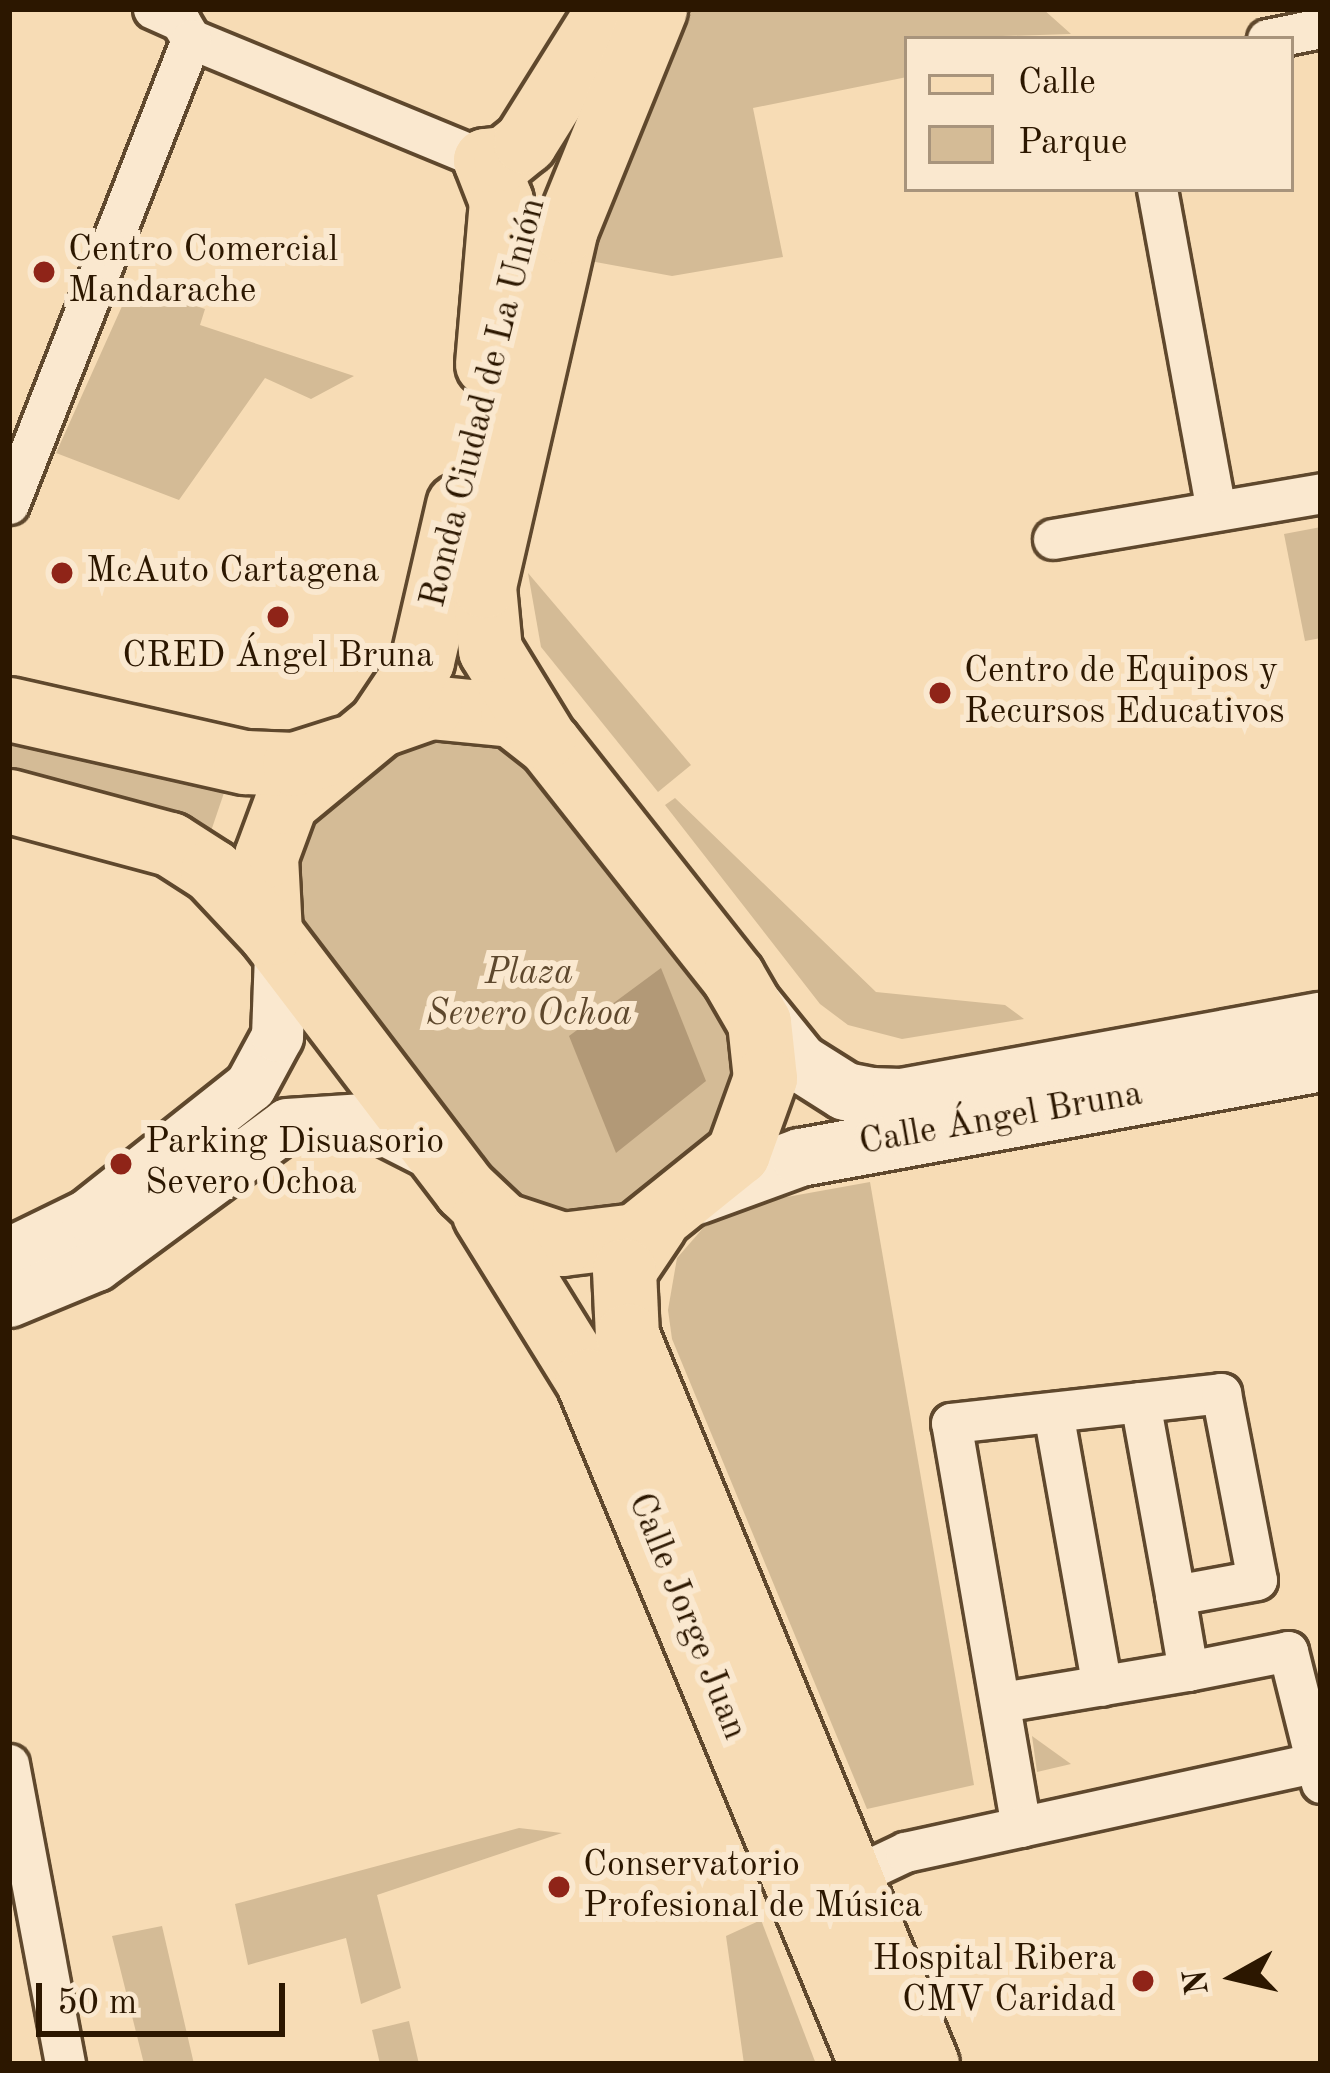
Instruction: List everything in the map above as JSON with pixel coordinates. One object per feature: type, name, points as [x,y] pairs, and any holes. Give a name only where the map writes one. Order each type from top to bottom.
[{"type":"main road","points":[[487,364],[502,201],[485,160],[505,158],[525,142],[608,9]]},
{"type":"main road","name":"Ronda Ciudad de La Unión","points":[[368,733],[422,661],[487,364],[543,169],[608,9]]},
{"type":"main road","name":"Ronda Ciudad de La Unión","points":[[549,744],[490,650],[484,586],[559,252],[655,9]]},
{"type":"main road","points":[[9,709],[214,756],[294,764],[430,707],[467,705],[512,715],[549,744],[748,999],[764,1048],[760,1103],[739,1153],[671,1212],[611,1243],[562,1244],[502,1224],[456,1177],[275,944],[212,871],[170,844],[9,801]]},
{"type":"main road","points":[[275,944],[263,884],[273,829],[303,782],[368,733]]},
{"type":"main road","name":"Calle Ángel Bruna","points":[[748,999],[822,1080],[845,1091],[901,1097],[1321,1021]]},
{"type":"main road","name":"Calle Ángel Bruna","points":[[671,1212],[800,1157],[1321,1062]]},
{"type":"main road","name":"Calle Jorge Juan","points":[[456,1177],[529,1276],[587,1380],[871,2064]]},
{"type":"main road","name":"Calle Jorge Juan","points":[[671,1212],[624,1270],[627,1335],[928,2064]]},
{"type":"street","points":[[153,9],[180,21],[190,39],[485,160]]},
{"type":"street","points":[[1282,36],[1321,28]]},
{"type":"street","points":[[9,504],[190,39]]},
{"type":"street","points":[[1158,192],[1216,509]]},
{"type":"street","points":[[1053,539],[1321,493]]},
{"type":"street","points":[[9,677],[214,756]]},
{"type":"street","points":[[9,1253],[87,1215],[250,1086],[277,1036],[275,944]]},
{"type":"street","points":[[9,1301],[96,1264],[287,1124],[341,1116],[387,1125],[456,1177]]},
{"type":"street","points":[[1021,1827],[1003,1702],[951,1423],[1221,1394],[1258,1580],[1175,1595]]},
{"type":"street","points":[[1140,1402],[1188,1671]]},
{"type":"street","points":[[1053,1412],[1102,1685]]},
{"type":"street","points":[[850,1877],[905,1852],[1318,1769],[1288,1651],[1003,1702]]},
{"type":"street","points":[[9,1764],[65,2064]]},
{"type":"green space","points":[[692,9],[1043,9],[1071,34],[904,36],[904,78],[753,108],[783,257],[672,276],[590,261]]},
{"type":"green space","points":[[132,284],[205,309],[200,325],[354,376],[311,399],[265,378],[179,500],[56,453]]},
{"type":"green space","points":[[1321,527],[1321,638],[1305,641],[1284,534]]},
{"type":"green space","points":[[528,573],[691,765],[658,792],[541,647]]},
{"type":"green space","name":"Plaza Severo Ochoa","points":[[379,725],[530,726],[747,999],[718,1176],[543,1240],[263,883]]},
{"type":"green space","points":[[9,730],[228,781],[208,840],[9,781]]},
{"type":"green space","points":[[675,798],[876,992],[1005,1005],[1024,1019],[902,1039],[848,1025],[820,1004],[665,805]]},
{"type":"green space","points":[[870,1182],[974,1785],[867,1809],[672,1339],[668,1310],[677,1258],[704,1227],[770,1200]]},
{"type":"green space","points":[[1032,1736],[1071,1764],[1037,1772]]},
{"type":"green space","points":[[519,1828],[562,1833],[377,1895],[401,1988],[361,2004],[346,1938],[248,1965],[235,1904]]},
{"type":"green space","points":[[761,1920],[816,2064],[744,2064],[726,1936]]},
{"type":"green space","points":[[162,1926],[194,2064],[144,2064],[112,1936]]},
{"type":"green space","points":[[409,2021],[419,2064],[380,2064],[372,2030]]},
{"type":"shaded area","points":[[661,968],[706,1081],[616,1153],[569,1036]]},
{"type":"place","name":"Centro Comercial Mandarache","points":[[44,272]]},
{"type":"place","name":"McAuto Cartagena","points":[[62,573]]},
{"type":"place","name":"CRED Ángel Bruna","points":[[278,617]]},
{"type":"place","name":"Centro de Equipos y Recursos Educativos","points":[[940,693]]},
{"type":"place","name":"Parking Disuasorio Severo Ochoa","points":[[121,1164]]},
{"type":"place","name":"Conservatorio Profesional de Música","points":[[559,1887]]},
{"type":"place","name":"Hospital Ribera CMV Caridad","points":[[1143,1981]]}]
